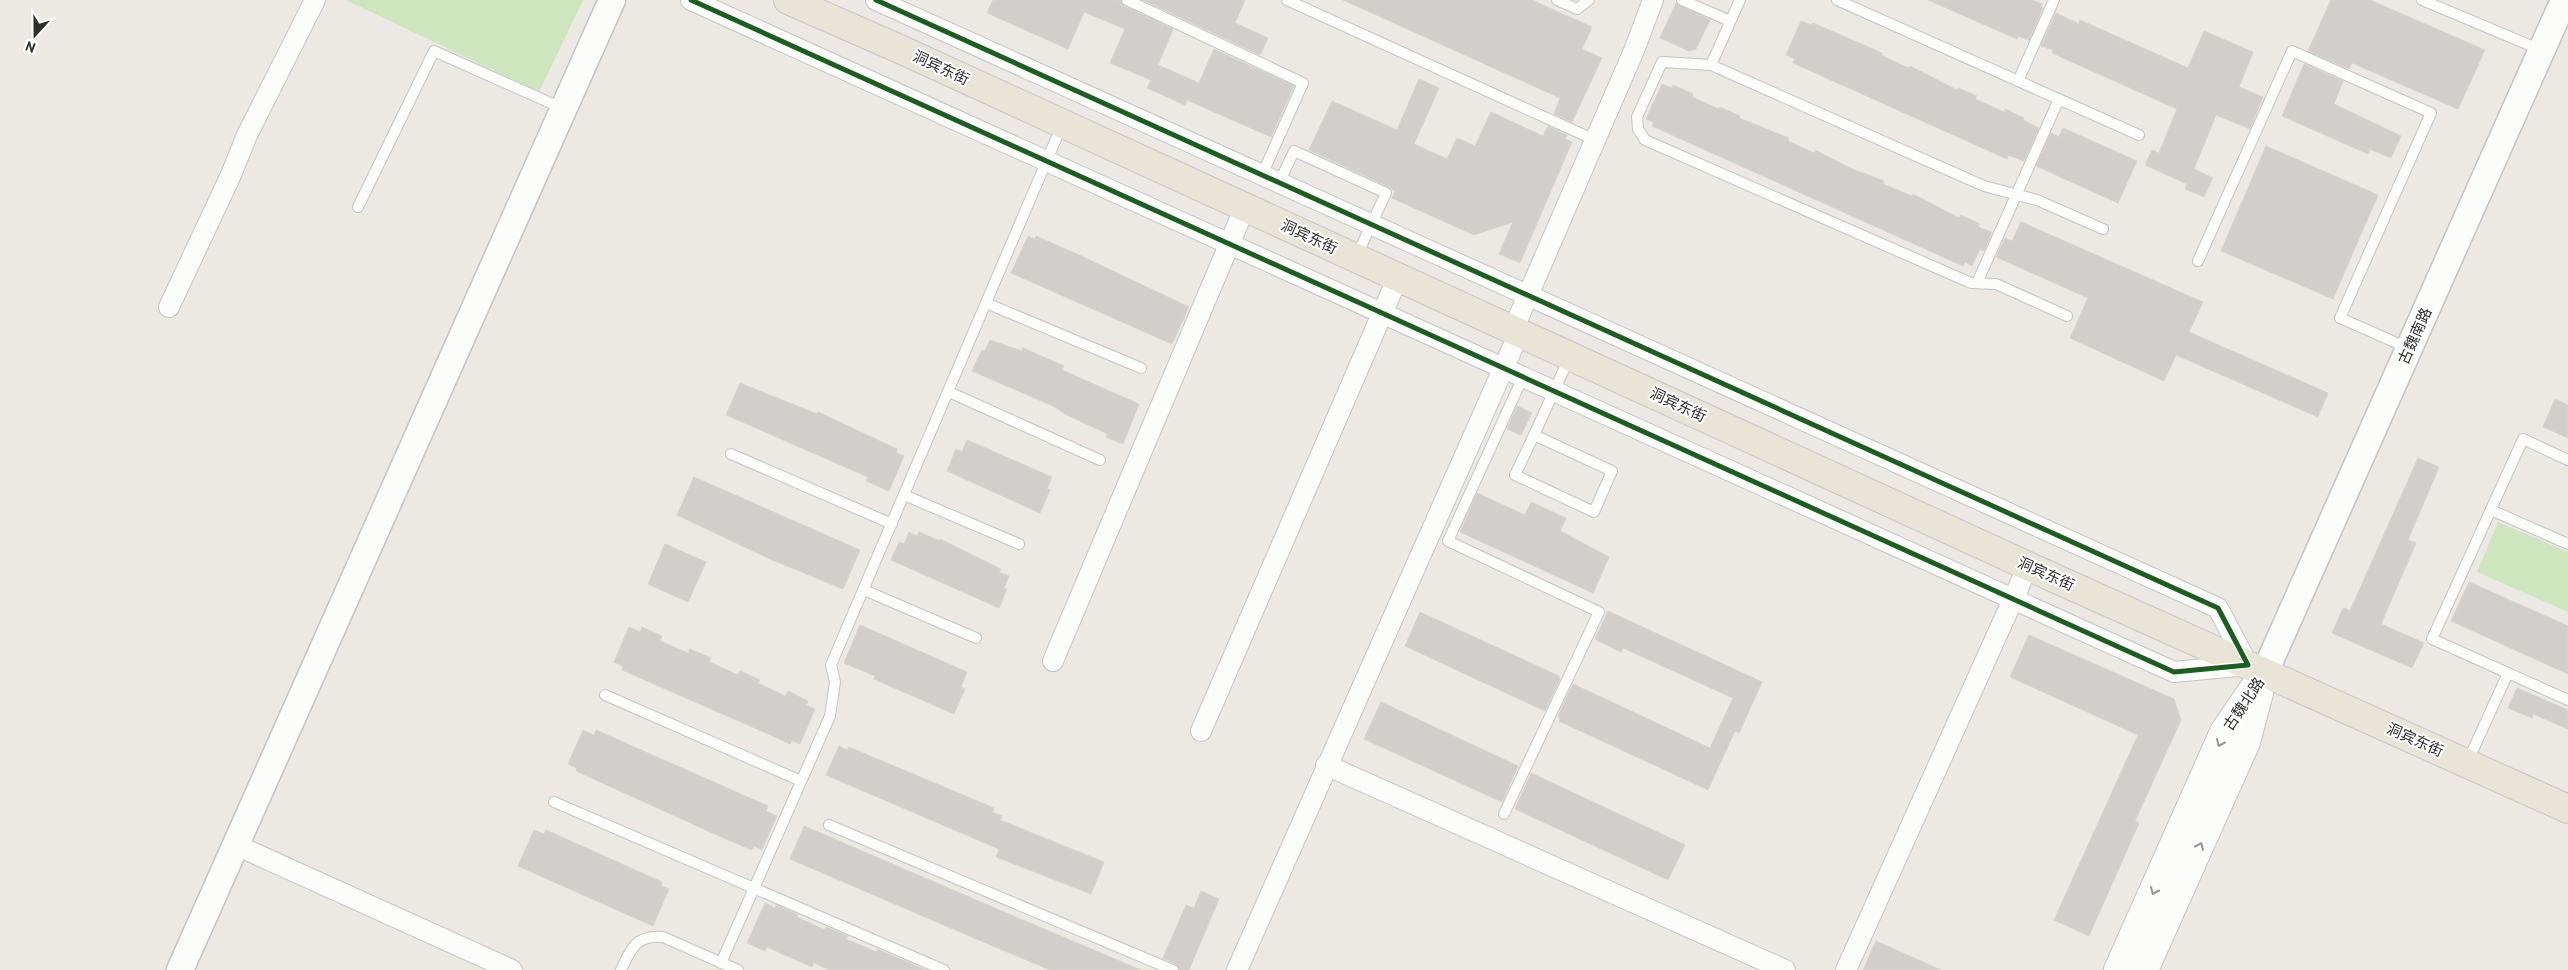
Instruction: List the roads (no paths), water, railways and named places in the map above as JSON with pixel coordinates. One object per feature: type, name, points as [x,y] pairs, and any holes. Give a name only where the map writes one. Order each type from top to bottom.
[{"type":"main road","name":"洞宾东街","points":[[788,0],[2028,566],[2568,809]]},
{"type":"main road","name":"古魏北路","points":[[2118,970],[2224,732],[2257,669]]},
{"type":"main road","name":"古魏北路","points":[[2144,970],[2246,742],[2257,669]]},
{"type":"street","points":[[169,307],[230,177],[247,135],[315,0]]},
{"type":"street","points":[[180,970],[612,0]]},
{"type":"street","points":[[691,0],[2174,672],[2257,669]]},
{"type":"street","points":[[876,0],[2218,608],[2257,669]]},
{"type":"street","points":[[1237,970],[1503,368],[1528,295],[1653,0]]},
{"type":"street","name":"古魏南路","points":[[2257,669],[2409,349],[2564,0]]},
{"type":"street","points":[[1053,661],[1244,207]]},
{"type":"street","points":[[1201,731],[1398,277]]},
{"type":"street","points":[[1846,970],[2028,566]]},
{"type":"street","points":[[1326,765],[1785,970]]},
{"type":"street","points":[[236,845],[512,970]]},
{"type":"lane","points":[[1126,0],[1304,83],[1271,179]]},
{"type":"lane","points":[[1287,0],[1595,140]]},
{"type":"lane","points":[[1557,0],[1577,9],[1589,0]]},
{"type":"lane","points":[[1682,0],[1730,21]]},
{"type":"lane","points":[[1711,65],[1740,0]]},
{"type":"lane","points":[[1837,0],[2139,135]]},
{"type":"lane","points":[[2018,81],[2054,0]]},
{"type":"lane","points":[[2422,0],[2542,51]]},
{"type":"lane","points":[[358,207],[434,51],[564,109]]},
{"type":"lane","points":[[2198,261],[2292,51],[2431,113],[2340,318],[2409,349]]},
{"type":"lane","points":[[2067,316],[1996,284],[1977,283],[1645,140],[1638,130],[1637,116],[1662,62],[1711,65],[1984,186],[2037,200],[2103,229]]},
{"type":"lane","points":[[1977,283],[2059,99]]},
{"type":"lane","points":[[721,963],[830,716],[835,682],[831,665],[1063,124]]},
{"type":"lane","points":[[1271,179],[1294,151],[1386,192],[1356,258]]},
{"type":"lane","points":[[986,303],[1141,368]]},
{"type":"lane","points":[[1534,434],[1612,471],[1594,512],[1515,475],[1570,356]]},
{"type":"lane","points":[[1504,814],[1599,612],[1448,541],[1523,377]]},
{"type":"lane","points":[[948,392],[1100,460]]},
{"type":"lane","points":[[2568,460],[2523,439],[2432,639],[2568,700]]},
{"type":"lane","points":[[731,454],[892,524]]},
{"type":"lane","points":[[904,495],[1019,544]]},
{"type":"lane","points":[[2491,510],[2568,544]]},
{"type":"lane","points":[[864,590],[976,638]]},
{"type":"lane","points":[[2467,764],[2508,673]]},
{"type":"lane","points":[[604,695],[801,781]]},
{"type":"lane","points":[[554,802],[944,970]]},
{"type":"lane","points":[[829,825],[1173,970]]},
{"type":"lane","points":[[621,970],[631,948],[642,940],[656,937],[663,938],[738,970]]}]
